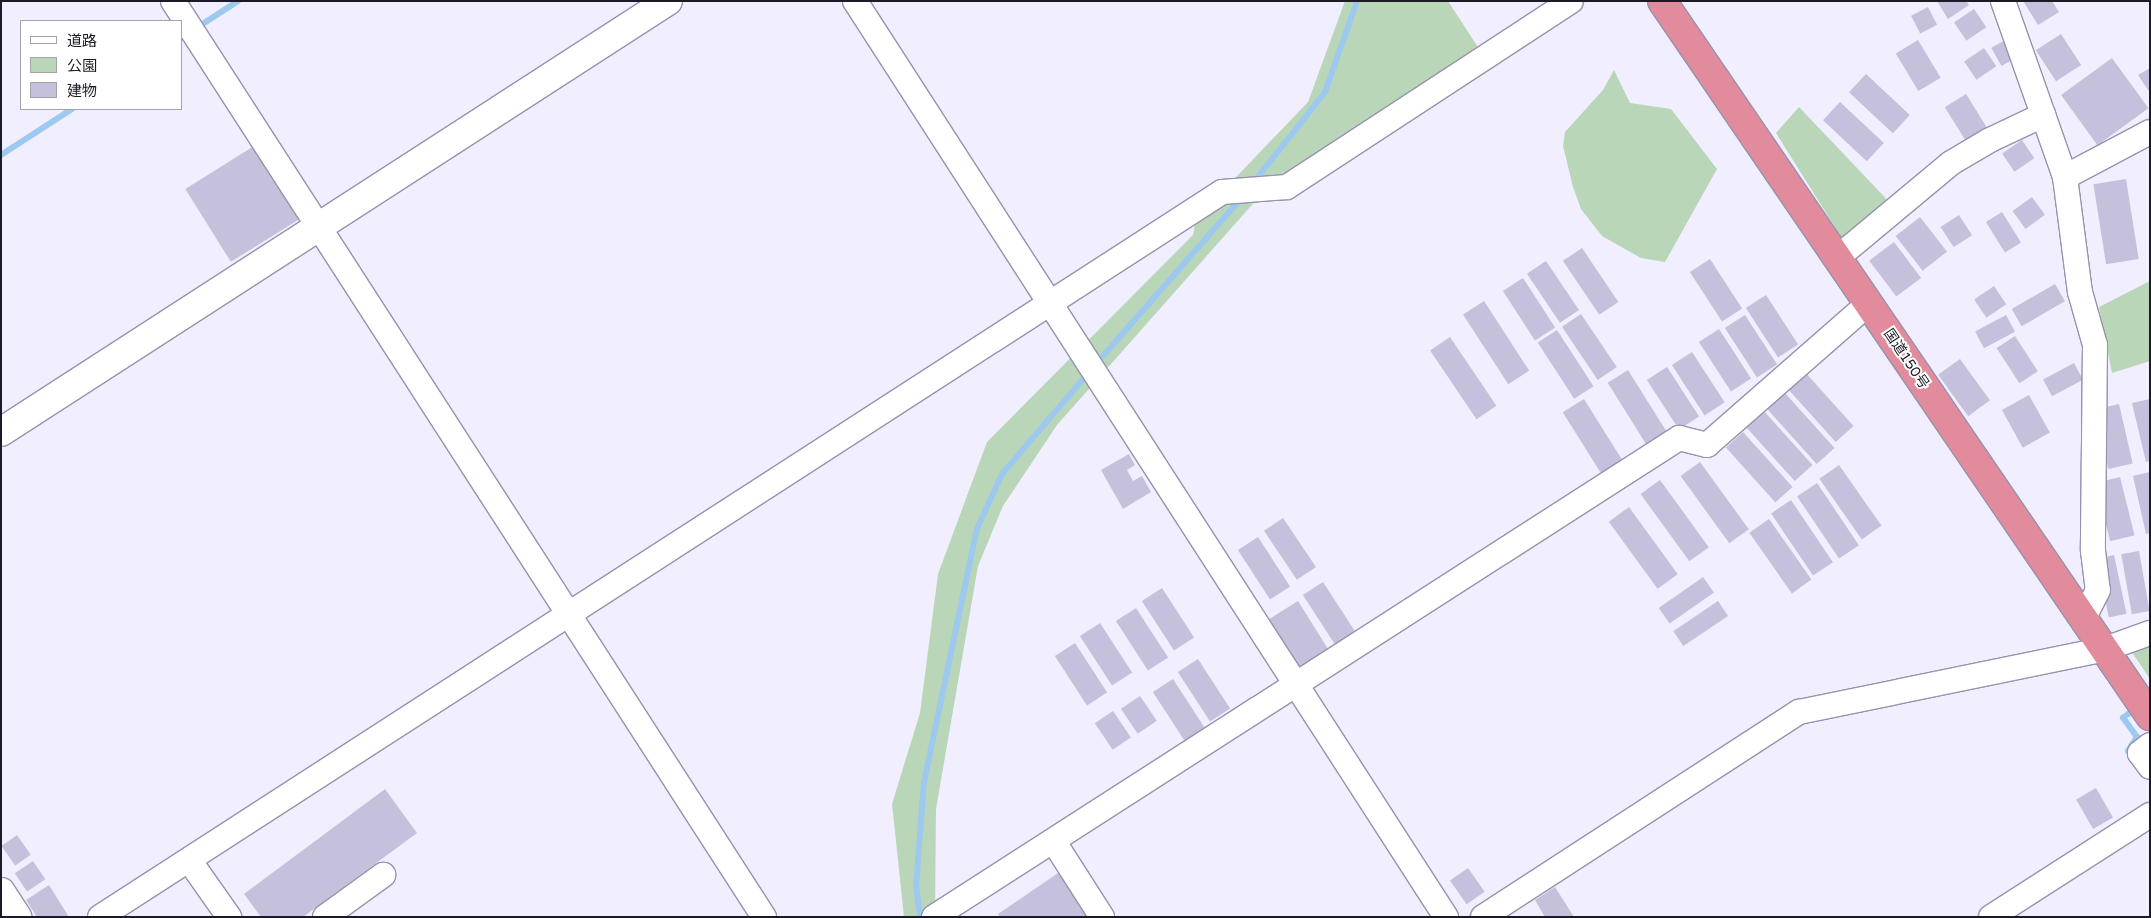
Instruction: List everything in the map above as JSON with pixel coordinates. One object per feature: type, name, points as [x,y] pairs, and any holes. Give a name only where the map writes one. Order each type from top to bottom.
[{"type":"highway","name":"国道150号","points":[[1662,1],[2150,716]]},
{"type":"street","points":[[173,1],[764,917]]},
{"type":"street","points":[[1,432],[668,1]]},
{"type":"street","points":[[855,1],[1298,684],[1446,917]]},
{"type":"street","points":[[100,917],[1222,192],[1287,187],[1570,1]]},
{"type":"street","points":[[2003,1],[2065,177],[2080,292],[2095,345],[2093,551],[2098,590],[2084,618]]},
{"type":"street","points":[[1837,258],[1951,163],[1990,140],[2043,115]]},
{"type":"street","points":[[2065,177],[2150,132]]},
{"type":"street","points":[[934,917],[1054,842],[1679,438],[1707,445],[1868,304]]},
{"type":"street","points":[[1483,917],[1799,712],[2105,649],[2150,633]]},
{"type":"street","points":[[2150,745],[2140,753],[2150,767]]},
{"type":"street","points":[[1991,917],[2150,815]]},
{"type":"street","points":[[1054,842],[1102,917]]},
{"type":"street","points":[[189,860],[229,917]]},
{"type":"street","points":[[324,917],[383,874]]},
{"type":"street","points":[[1,892],[17,917]]},
{"type":"green space","points":[[1345,1],[1448,1],[1485,58],[1258,198],[1057,425],[1003,506],[978,566],[936,809],[935,917],[904,917],[892,804],[920,713],[938,574],[987,442],[1193,235],[1196,219],[1308,102]]},
{"type":"green space","points":[[1614,70],[1630,103],[1671,109],[1717,169],[1665,262],[1641,258],[1602,236],[1581,209],[1573,187],[1563,146],[1565,132],[1603,90]]},
{"type":"green space","points":[[1799,107],[1895,208],[1848,248],[1776,133]]},
{"type":"green space","points":[[2150,281],[2150,361],[2112,373],[2099,307]]},
{"type":"green space","points":[[2150,633],[2150,679],[2125,642]]},
{"type":"building","points":[[1937,1],[1966,1],[1969,5],[1948,19]]},
{"type":"building","points":[[2023,1],[2052,1],[2059,12],[2038,25]]},
{"type":"building","points":[[1928,7],[1937,25],[1920,33],[1911,16]]},
{"type":"building","points":[[1974,9],[1986,27],[1966,41],[1954,22]]},
{"type":"building","points":[[2061,34],[2081,65],[2056,81],[2036,50]]},
{"type":"building","points":[[2007,39],[2017,57],[2001,66],[1991,48]]},
{"type":"building","points":[[1918,40],[1941,78],[1918,91],[1896,53]]},
{"type":"building","points":[[1984,48],[1996,66],[1976,80],[1964,61]]},
{"type":"building","points":[[2112,58],[2148,108],[2097,145],[2061,95]]},
{"type":"building","points":[[2150,68],[2150,93],[2138,75]]},
{"type":"building","points":[[1866,74],[1910,115],[1893,133],[1849,92]]},
{"type":"building","points":[[1966,94],[1990,132],[1969,145],[1945,107]]},
{"type":"building","points":[[1840,102],[1884,143],[1867,161],[1823,120]]},
{"type":"building","points":[[2022,140],[2034,158],[2014,172],[2002,153]]},
{"type":"building","points":[[254,146],[300,219],[231,262],[185,189]]},
{"type":"building","points":[[2126,179],[2139,259],[2106,264],[2093,184]]},
{"type":"building","points":[[2032,197],[2045,215],[2026,229],[2013,211]]},
{"type":"building","points":[[2002,212],[2021,243],[2005,253],[1986,222]]},
{"type":"building","points":[[1959,215],[1972,235],[1954,247],[1941,227]]},
{"type":"building","points":[[1920,217],[1947,252],[1923,271],[1896,236]]},
{"type":"building","points":[[1894,242],[1921,278],[1896,297],[1869,261]]},
{"type":"building","points":[[1582,248],[1618,302],[1599,315],[1563,261]]},
{"type":"building","points":[[1710,259],[1742,308],[1722,322],[1690,272]]},
{"type":"building","points":[[1546,261],[1579,310],[1560,323],[1527,274]]},
{"type":"building","points":[[1523,278],[1555,327],[1535,341],[1503,291]]},
{"type":"building","points":[[2055,284],[2065,301],[2022,326],[2012,309]]},
{"type":"building","points":[[1994,286],[2006,304],[1986,318],[1974,299]]},
{"type":"building","points":[[1766,295],[1798,344],[1778,358],[1746,308]]},
{"type":"building","points":[[1484,301],[1529,371],[1508,384],[1463,315]]},
{"type":"building","points":[[1581,314],[1617,367],[1598,380],[1562,327]]},
{"type":"building","points":[[1745,315],[1777,364],[1757,378],[1725,328]]},
{"type":"building","points":[[2006,315],[2015,332],[1984,348],[1975,331]]},
{"type":"building","points":[[1719,329],[1751,378],[1731,392],[1699,342]]},
{"type":"building","points":[[1557,330],[1593,386],[1574,399],[1538,343]]},
{"type":"building","points":[[2015,336],[2038,371],[2019,383],[1997,348]]},
{"type":"building","points":[[1450,337],[1496,406],[1477,419],[1430,350]]},
{"type":"building","points":[[1692,352],[1725,402],[1705,415],[1672,365]]},
{"type":"building","points":[[1960,359],[1990,400],[1968,416],[1938,375]]},
{"type":"building","points":[[2074,363],[2083,380],[2052,396],[2043,379]]},
{"type":"building","points":[[1667,367],[1699,416],[1679,430],[1647,380]]},
{"type":"building","points":[[1628,370],[1668,434],[1647,446],[1608,383]]},
{"type":"building","points":[[1804,371],[1854,426],[1836,442],[1786,387]]},
{"type":"building","points":[[1785,393],[1835,448],[1817,464],[1767,409]]},
{"type":"building","points":[[2029,395],[2050,433],[2023,448],[2002,410]]},
{"type":"building","points":[[1584,399],[1624,463],[1603,476],[1563,412]]},
{"type":"building","points":[[2150,399],[2150,461],[2146,462],[2132,403]]},
{"type":"building","points":[[2119,404],[2133,463],[2108,469],[2095,410]]},
{"type":"building","points":[[1763,410],[1813,465],[1795,481],[1745,426]]},
{"type":"building","points":[[1743,432],[1793,487],[1775,502],[1726,447]]},
{"type":"building","points":[[1129,454],[1135,465],[1127,470],[1133,481],[1142,476],[1151,492],[1123,509],[1101,470]]},
{"type":"building","points":[[1700,462],[1749,529],[1729,543],[1681,476]]},
{"type":"building","points":[[1839,465],[1881,526],[1862,539],[1819,479]]},
{"type":"building","points":[[2150,472],[2150,533],[2146,534],[2133,476]]},
{"type":"building","points":[[2120,477],[2135,535],[2110,541],[2096,483]]},
{"type":"building","points":[[1660,480],[1709,547],[1689,561],[1641,494]]},
{"type":"building","points":[[1817,483],[1859,545],[1839,559],[1797,496]]},
{"type":"building","points":[[1791,500],[1833,562],[1813,576],[1771,513]]},
{"type":"building","points":[[1629,507],[1678,574],[1658,589],[1609,522]]},
{"type":"building","points":[[1283,518],[1316,567],[1297,580],[1264,531]]},
{"type":"building","points":[[1769,519],[1811,580],[1792,593],[1749,533]]},
{"type":"building","points":[[1258,537],[1290,586],[1270,600],[1238,550]]},
{"type":"building","points":[[2139,551],[2150,611],[2132,614],[2121,554]]},
{"type":"building","points":[[2114,555],[2126,614],[2109,617],[2096,559]]},
{"type":"building","points":[[1703,577],[1714,593],[1670,624],[1659,608]]},
{"type":"building","points":[[1323,582],[1355,631],[1335,645],[1303,595]]},
{"type":"building","points":[[1162,588],[1194,637],[1174,651],[1142,601]]},
{"type":"building","points":[[1298,601],[1329,651],[1299,670],[1267,620]]},
{"type":"building","points":[[1718,601],[1728,616],[1683,646],[1673,631]]},
{"type":"building","points":[[1136,608],[1168,657],[1148,671],[1116,621]]},
{"type":"building","points":[[1100,623],[1132,672],[1112,686],[1080,636]]},
{"type":"building","points":[[1075,643],[1107,692],[1087,706],[1055,656]]},
{"type":"building","points":[[1198,659],[1230,708],[1210,722],[1178,672]]},
{"type":"building","points":[[1173,679],[1205,728],[1185,742],[1153,692]]},
{"type":"building","points":[[1140,696],[1157,721],[1138,734],[1121,709]]},
{"type":"building","points":[[1113,711],[1131,738],[1113,750],[1095,723]]},
{"type":"building","points":[[2096,788],[2113,817],[2093,829],[2076,800]]},
{"type":"building","points":[[385,789],[417,833],[303,917],[261,917],[244,894]]},
{"type":"building","points":[[17,835],[31,855],[15,866],[1,846]]},
{"type":"building","points":[[33,861],[45,879],[27,892],[15,873]]},
{"type":"building","points":[[1468,868],[1485,892],[1467,904],[1450,881]]},
{"type":"building","points":[[1061,871],[1091,917],[1000,917],[998,914]]},
{"type":"building","points":[[49,885],[69,917],[37,917],[26,900]]},
{"type":"building","points":[[1555,887],[1574,917],[1545,917],[1535,900]]},
{"type":"waterway","points":[[182,37],[238,1]]},
{"type":"waterway","points":[[1253,183],[1325,92],[1357,1]]},
{"type":"waterway","points":[[1,155],[70,110]]},
{"type":"waterway","points":[[1096,364],[1242,197]]},
{"type":"waterway","points":[[920,917],[916,886],[924,782],[977,529],[1002,474],[1089,372]]},
{"type":"waterway","points":[[2133,759],[2128,751],[2137,737],[2123,718],[2137,707]]}]
